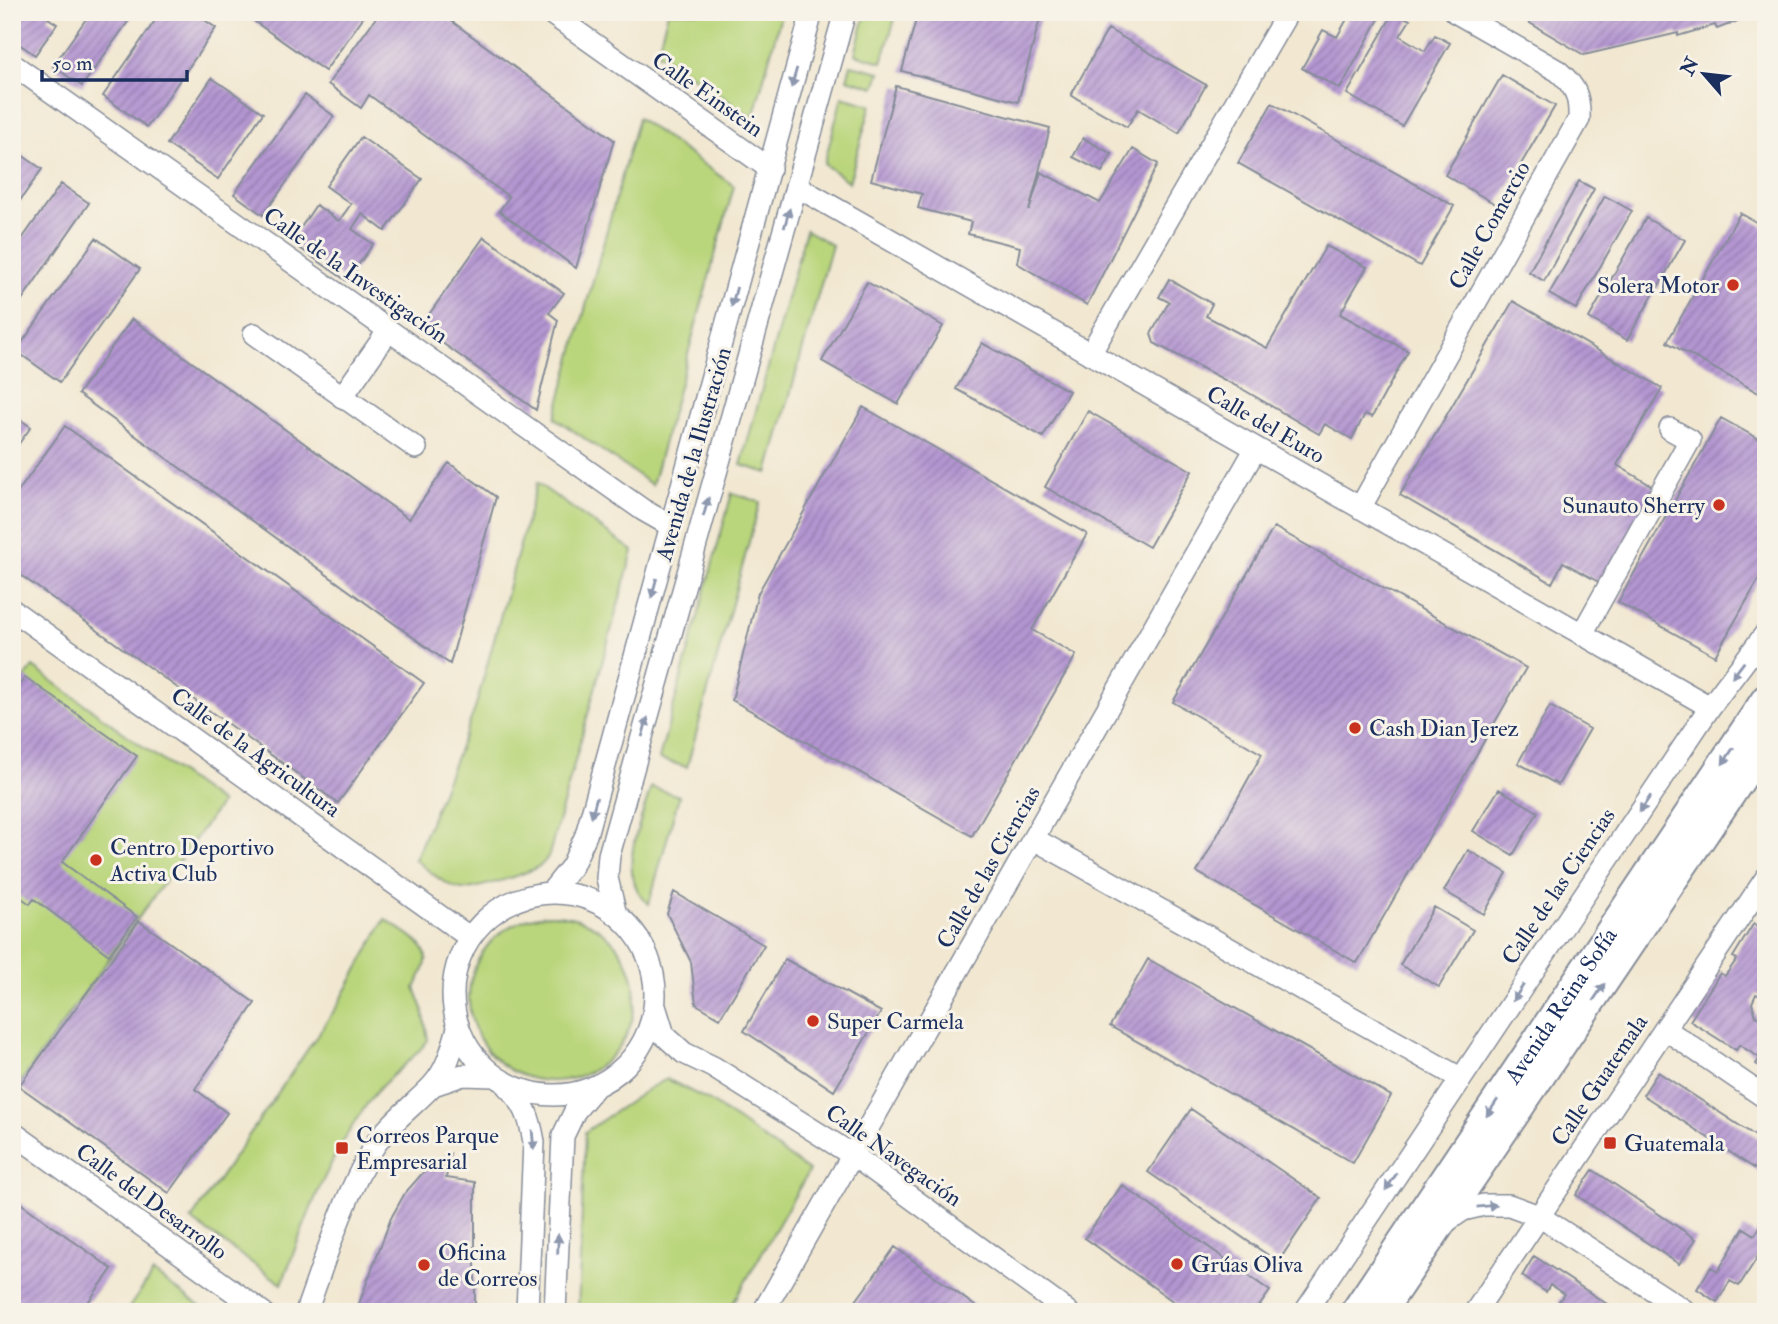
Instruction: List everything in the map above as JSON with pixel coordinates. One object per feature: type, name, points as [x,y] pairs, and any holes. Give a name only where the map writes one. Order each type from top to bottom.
[{"type":"main road","name":"Avenida Reina Sofía","points":[[1355,1312],[1766,699]]},
{"type":"main road","name":"Avenida Reina Sofía","points":[[1381,1312],[1766,742]]},
{"type":"street","name":"Calle Einstein","points":[[548,12],[769,169]]},
{"type":"street","name":"Avenida de la Ilustración","points":[[552,891],[572,866],[586,835],[812,12]]},
{"type":"street","name":"Avenida de la Ilustración","points":[[615,911],[607,878],[609,855],[845,12]]},
{"type":"street","points":[[1090,354],[1287,12]]},
{"type":"street","name":"Calle Comercio","points":[[1360,508],[1579,119],[1580,97],[1572,83],[1558,71],[1455,12]]},
{"type":"street","name":"Calle de la Investigación","points":[[12,64],[643,510],[671,526]]},
{"type":"street","name":"Calle del Euro","points":[[796,186],[1710,707]]},
{"type":"street","points":[[342,397],[389,330]]},
{"type":"street","points":[[254,334],[416,447]]},
{"type":"street","points":[[1582,634],[1690,440],[1670,429]]},
{"type":"street","name":"Calle de las Ciencias","points":[[763,1312],[1256,448]]},
{"type":"street","name":"Calle de la Agricultura","points":[[12,610],[469,937]]},
{"type":"street","name":"Calle de las Ciencias","points":[[1305,1312],[1710,707],[1766,633]]},
{"type":"street","points":[[1034,839],[1460,1078]]},
{"type":"street","name":"Calle Guatemala","points":[[1475,1312],[1766,878]]},
{"type":"street","points":[[527,1312],[534,1142],[530,1119],[522,1100],[471,1053],[458,1028],[452,997],[457,962],[469,937],[500,907],[533,893],[552,891],[585,896],[615,911],[642,942],[654,973],[655,1006],[647,1034],[630,1061],[596,1086],[575,1111],[563,1136],[555,1312]]},
{"type":"street","name":"Calle Navegación","points":[[655,1006],[664,1035],[684,1053],[713,1067],[854,1156],[1068,1312]]},
{"type":"street","points":[[306,1312],[346,1200],[374,1146],[412,1102],[433,1085],[449,1059],[458,1028]]},
{"type":"street","points":[[1665,1029],[1766,1098]]},
{"type":"street","name":"Calle Navegación","points":[[630,1061],[657,1051],[684,1053]]},
{"type":"street","points":[[433,1085],[463,1075],[498,1079],[524,1091],[555,1096],[596,1086]]},
{"type":"street","name":"Calle del Desarrollo","points":[[12,1132],[262,1312]]},
{"type":"street","points":[[1438,1227],[1463,1210],[1510,1205],[1539,1216],[1687,1312]]},
{"type":"street","points":[[1322,1286],[1323,1312]]},
{"type":"green space","points":[[668,12],[782,12],[753,118],[657,52]]},
{"type":"green space","points":[[866,12],[897,12],[882,62],[855,54]]},
{"type":"green space","points":[[851,65],[880,72],[875,87],[847,79]]},
{"type":"green space","points":[[842,97],[871,105],[849,182],[824,164]]},
{"type":"green space","points":[[638,118],[734,186],[652,485],[555,418]]},
{"type":"green space","points":[[806,230],[832,245],[768,473],[741,465]]},
{"type":"green space","points":[[537,483],[633,551],[549,855],[542,864],[528,871],[491,884],[469,889],[456,888],[415,860],[475,709]]},
{"type":"green space","points":[[732,493],[760,502],[687,767],[659,759]]},
{"type":"green space","name":"Centro Deportivo Activa Club","points":[[33,667],[221,803],[12,1094],[12,695]]},
{"type":"green space","points":[[651,787],[679,796],[649,904],[633,879],[632,864],[633,848]]},
{"type":"green space","points":[[552,915],[584,921],[611,939],[629,966],[635,998],[629,1030],[611,1057],[584,1075],[552,1081],[520,1075],[493,1057],[475,1030],[469,998],[475,966],[493,939],[520,921]]},
{"type":"green space","points":[[385,919],[418,942],[426,955],[424,969],[415,988],[423,1009],[428,1040],[378,1089],[343,1142],[310,1211],[282,1284],[191,1220],[338,1005]]},
{"type":"green space","points":[[667,1079],[710,1101],[809,1171],[728,1312],[578,1312],[585,1132]]},
{"type":"green space","points":[[153,1273],[208,1312],[126,1312]]},
{"type":"building","points":[[12,12],[53,12],[48,18],[57,24],[35,55],[12,39]]},
{"type":"building","points":[[91,12],[135,12],[82,86],[53,66]]},
{"type":"building","points":[[161,12],[193,12],[216,28],[147,127],[103,96]]},
{"type":"building","points":[[241,12],[367,12],[325,71]]},
{"type":"building","points":[[380,12],[439,12],[614,140],[576,268],[499,211],[509,197],[369,95],[361,108],[328,84]]},
{"type":"building","points":[[918,12],[1020,12],[1040,18],[1018,102],[902,71]]},
{"type":"building","points":[[1351,12],[1383,12],[1340,89],[1302,68],[1323,30],[1337,37]]},
{"type":"building","points":[[1394,12],[1410,20],[1400,36],[1425,51],[1435,35],[1450,43],[1402,126],[1347,94]]},
{"type":"building","points":[[1511,12],[1761,12],[1717,29],[1715,25],[1678,36],[1678,33],[1584,55]]},
{"type":"building","points":[[1108,29],[1206,85],[1179,133],[1138,109],[1127,127],[1071,95]]},
{"type":"building","points":[[1502,75],[1555,106],[1497,205],[1445,175]]},
{"type":"building","points":[[212,78],[263,113],[218,179],[167,144]]},
{"type":"building","points":[[896,86],[1050,128],[1029,211],[1041,172],[1100,203],[1133,149],[1158,164],[1087,305],[1017,263],[1020,247],[968,234],[971,222],[918,208],[922,194],[871,180]]},
{"type":"building","points":[[305,95],[334,116],[263,215],[234,194]]},
{"type":"building","points":[[1272,103],[1454,206],[1420,266],[1238,163]]},
{"type":"building","points":[[361,137],[422,179],[385,231],[362,214],[352,229],[373,244],[347,281],[291,242],[316,205],[339,221],[351,204],[326,186]]},
{"type":"building","points":[[1083,138],[1112,154],[1102,172],[1073,157]]},
{"type":"building","points":[[16,151],[42,169],[12,212],[12,156]]},
{"type":"building","points":[[1579,181],[1594,189],[1544,281],[1529,272]]},
{"type":"building","points":[[61,184],[89,203],[12,314],[12,253]]},
{"type":"building","points":[[1605,196],[1632,211],[1576,309],[1549,294]]},
{"type":"building","name":"Solera Motor","points":[[1740,213],[1766,228],[1766,397],[1667,342]]},
{"type":"building","points":[[1646,218],[1685,240],[1627,340],[1589,318]]},
{"type":"building","points":[[484,237],[564,293],[549,313],[558,320],[536,410],[420,327]]},
{"type":"building","points":[[96,238],[140,269],[60,382],[16,351]]},
{"type":"building","points":[[1326,246],[1367,267],[1340,314],[1408,351],[1372,417],[1365,414],[1352,439],[1325,424],[1319,434],[1244,390],[1154,343],[1151,334],[1169,302],[1159,297],[1169,279],[1212,304],[1206,316],[1267,348]]},
{"type":"building","points":[[867,282],[943,326],[898,404],[822,361]]},
{"type":"building","points":[[1513,301],[1662,388],[1617,465],[1657,489],[1602,584],[1563,562],[1552,583],[1400,495]]},
{"type":"building","points":[[132,319],[409,519],[449,463],[496,497],[450,664],[78,394]]},
{"type":"building","points":[[982,343],[1069,391],[1043,437],[956,389]]},
{"type":"building","points":[[863,407],[1087,534],[1032,630],[1076,655],[972,836],[732,700],[758,593]]},
{"type":"building","points":[[1088,411],[1192,471],[1149,547],[1045,487]]},
{"type":"building","points":[[12,414],[31,427],[12,453]]},
{"type":"building","name":"Sunauto Sherry","points":[[1721,418],[1766,443],[1766,567],[1715,656],[1618,602]]},
{"type":"building","points":[[65,426],[424,683],[338,803],[12,569],[12,500]]},
{"type":"building","name":"Cash Dian Jerez","points":[[1274,527],[1526,668],[1357,963],[1197,872],[1262,754],[1173,702]]},
{"type":"building","points":[[25,677],[137,756],[62,862],[137,917],[109,955],[34,899],[30,904],[12,891],[12,694]]},
{"type":"building","points":[[1550,706],[1590,729],[1558,785],[1518,763]]},
{"type":"building","points":[[1499,789],[1538,812],[1513,855],[1473,831]]},
{"type":"building","points":[[1468,850],[1507,873],[1484,914],[1444,891]]},
{"type":"building","points":[[674,892],[764,945],[720,1018],[696,1004],[691,962],[667,914]]},
{"type":"building","points":[[1434,907],[1473,930],[1439,987],[1400,965]]},
{"type":"building","points":[[1766,916],[1766,1007],[1763,997],[1756,994],[1752,1003],[1756,1016],[1762,1019],[1766,1013],[1766,1070],[1756,1064],[1760,1058],[1739,1045],[1736,1050],[1690,1021],[1720,973],[1725,976],[1737,959],[1733,957],[1754,923],[1759,927]]},
{"type":"building","points":[[139,921],[255,1003],[195,1089],[227,1113],[169,1193],[19,1086]]},
{"type":"building","name":"Super Carmela","points":[[785,959],[881,1012],[834,1091],[744,1031]]},
{"type":"building","points":[[1148,959],[1391,1096],[1353,1163],[1110,1026]]},
{"type":"building","points":[[1658,1072],[1766,1143],[1766,1176],[1643,1095]]},
{"type":"building","points":[[1191,1109],[1321,1198],[1278,1262],[1148,1172]]},
{"type":"building","name":"Oficina de Correos","points":[[450,1154],[446,1178],[475,1182],[475,1312],[356,1312],[391,1218],[405,1193],[427,1168]]},
{"type":"building","points":[[1593,1170],[1696,1239],[1679,1264],[1576,1195]]},
{"type":"building","name":"Grúas Oliva","points":[[1122,1185],[1270,1291],[1255,1312],[1188,1312],[1085,1238]]},
{"type":"building","points":[[12,1197],[112,1269],[81,1312],[12,1312]]},
{"type":"building","points":[[1766,1218],[1766,1244],[1739,1286],[1730,1281],[1717,1302],[1697,1289],[1711,1267],[1718,1271],[1744,1228],[1755,1235]]},
{"type":"building","points":[[895,1247],[983,1312],[848,1312]]},
{"type":"building","points":[[1534,1256],[1619,1312],[1573,1312],[1558,1302],[1564,1294],[1550,1285],[1546,1292],[1522,1276]]},
{"type":"place","name":"Solera Motor","points":[[1733,285]]},
{"type":"place","name":"Sunauto Sherry","points":[[1719,505]]},
{"type":"place","name":"Cash Dian Jerez","points":[[1355,728]]},
{"type":"place","name":"Centro Deportivo Activa Club","points":[[96,860]]},
{"type":"place","name":"Super Carmela","points":[[813,1021]]},
{"type":"place","name":"Guatemala","points":[[1610,1143]]},
{"type":"place","name":"Correos Parque Empresarial","points":[[342,1148]]},
{"type":"place","name":"Grúas Oliva","points":[[1177,1264]]},
{"type":"place","name":"Oficina de Correos","points":[[424,1265]]}]
